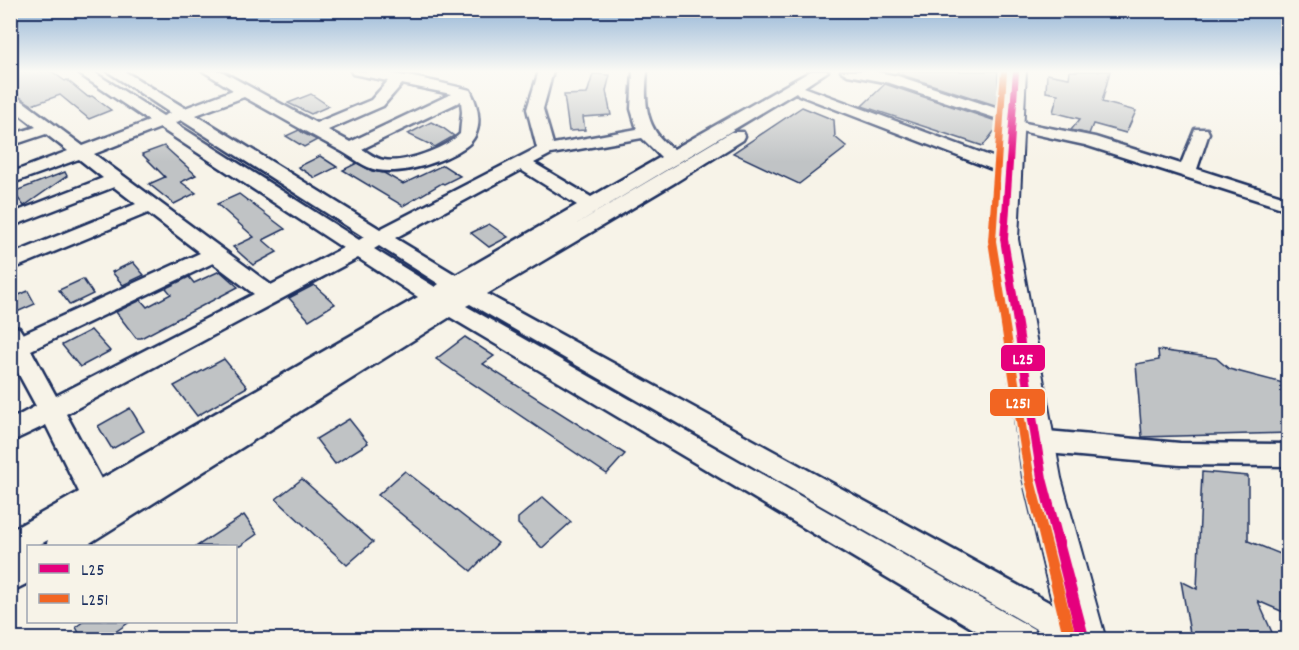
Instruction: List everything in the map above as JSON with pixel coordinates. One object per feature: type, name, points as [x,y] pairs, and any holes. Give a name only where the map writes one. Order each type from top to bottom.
[{"type":"street","points":[[13,101],[271,296]]},
{"type":"street","points":[[129,101],[370,243]]},
{"type":"street","points":[[162,101],[370,243],[452,295],[1023,639]]},
{"type":"street","points":[[10,178],[219,101]]},
{"type":"street","points":[[263,101],[378,165],[389,167],[452,148],[461,143],[468,135],[470,101]]},
{"type":"street","points":[[314,130],[378,101]]},
{"type":"street","points":[[350,149],[448,101]]},
{"type":"street","points":[[537,101],[535,109],[546,150]]},
{"type":"street","points":[[637,101],[645,133],[654,144],[679,161]]},
{"type":"street","points":[[10,548],[452,295],[679,161],[774,101]]},
{"type":"street","points":[[62,545],[590,205],[679,161],[787,101]]},
{"type":"street","points":[[829,101],[1008,169]]},
{"type":"street","points":[[955,101],[1013,122],[1089,141],[1288,204]]},
{"type":"street","points":[[1014,101],[1004,239],[1042,478],[1084,639]]},
{"type":"street","points":[[10,141],[49,128]]},
{"type":"street","points":[[10,432],[546,150],[645,133]]},
{"type":"street","points":[[1187,172],[1202,133]]},
{"type":"street","points":[[521,163],[590,205]]},
{"type":"street","points":[[10,221],[117,179]]},
{"type":"street","points":[[10,263],[150,205]]},
{"type":"street","points":[[96,497],[13,343],[215,254]]},
{"type":"street","points":[[452,295],[1084,639]]},
{"type":"street","points":[[1036,441],[1180,454],[1288,455]]},
{"type":"street","points":[[10,578],[27,567]]},
{"type":"building","points":[[26,101],[42,101],[32,105]]},
{"type":"building","points":[[68,101],[99,101],[111,110],[89,119]]},
{"type":"building","points":[[322,101],[329,106],[311,114],[288,103]]},
{"type":"building","points":[[565,101],[608,101],[611,115],[583,117],[585,130],[569,131]]},
{"type":"building","points":[[867,101],[937,101],[999,122],[999,125],[983,146],[862,106]]},
{"type":"building","points":[[984,101],[998,101],[998,106]]},
{"type":"building","points":[[1056,101],[1102,101],[1136,111],[1126,133],[1093,124],[1089,134],[1071,130],[1080,119],[1053,112]]},
{"type":"building","points":[[802,107],[834,120],[835,137],[847,147],[799,184],[733,153]]},
{"type":"building","points":[[431,122],[454,136],[435,147],[408,134]]},
{"type":"building","points":[[299,130],[317,140],[304,147],[286,136]]},
{"type":"building","points":[[164,146],[196,175],[181,182],[196,193],[174,204],[149,184],[165,177],[142,154]]},
{"type":"building","points":[[320,156],[337,167],[315,178],[298,167]]},
{"type":"building","points":[[357,163],[372,171],[384,173],[403,184],[443,165],[460,176],[442,183],[403,206],[343,170]]},
{"type":"building","points":[[65,172],[67,176],[24,206],[13,192]]},
{"type":"building","points":[[239,194],[285,229],[263,240],[277,252],[253,265],[233,247],[254,237],[217,204]]},
{"type":"building","points":[[489,224],[508,237],[489,247],[471,233]]},
{"type":"building","points":[[133,262],[144,275],[123,285],[112,272]]},
{"type":"building","points":[[220,271],[238,287],[141,338],[136,338],[116,312],[141,300],[147,307],[171,294],[166,288],[189,277],[194,283]]},
{"type":"building","points":[[83,279],[93,294],[70,305],[59,290]]},
{"type":"building","points":[[314,285],[335,304],[309,320],[289,298]]},
{"type":"building","points":[[28,291],[35,304],[10,315],[10,299]]},
{"type":"building","points":[[91,330],[110,351],[80,367],[62,345]]},
{"type":"building","points":[[465,337],[494,356],[483,364],[625,454],[607,474],[436,359]]},
{"type":"building","points":[[1158,350],[1216,358],[1229,369],[1287,384],[1288,433],[1142,437],[1136,364],[1159,360]]},
{"type":"building","points":[[224,359],[247,387],[197,416],[174,386]]},
{"type":"building","points":[[130,408],[144,431],[112,449],[98,426]]},
{"type":"building","points":[[349,419],[368,443],[335,464],[316,439]]},
{"type":"building","points":[[405,471],[498,543],[471,571],[378,495]]},
{"type":"building","points":[[1202,472],[1248,476],[1248,541],[1288,557],[1288,614],[1258,601],[1275,639],[1191,639],[1181,581],[1197,589]]},
{"type":"building","points":[[302,479],[373,542],[347,565],[276,499]]},
{"type":"building","points":[[543,497],[571,522],[542,548],[518,524],[518,518]]},
{"type":"building","points":[[244,515],[257,534],[240,546],[199,545]]},
{"type":"building","points":[[81,623],[128,623],[105,639],[82,639],[76,627]]},
{"type":"transit line","name":"L251","points":[[1002,101],[992,241],[1030,480],[1071,640]]},
{"type":"transit line","name":"L25","points":[[1014,101],[1004,239],[1042,478],[1084,640]]}]
